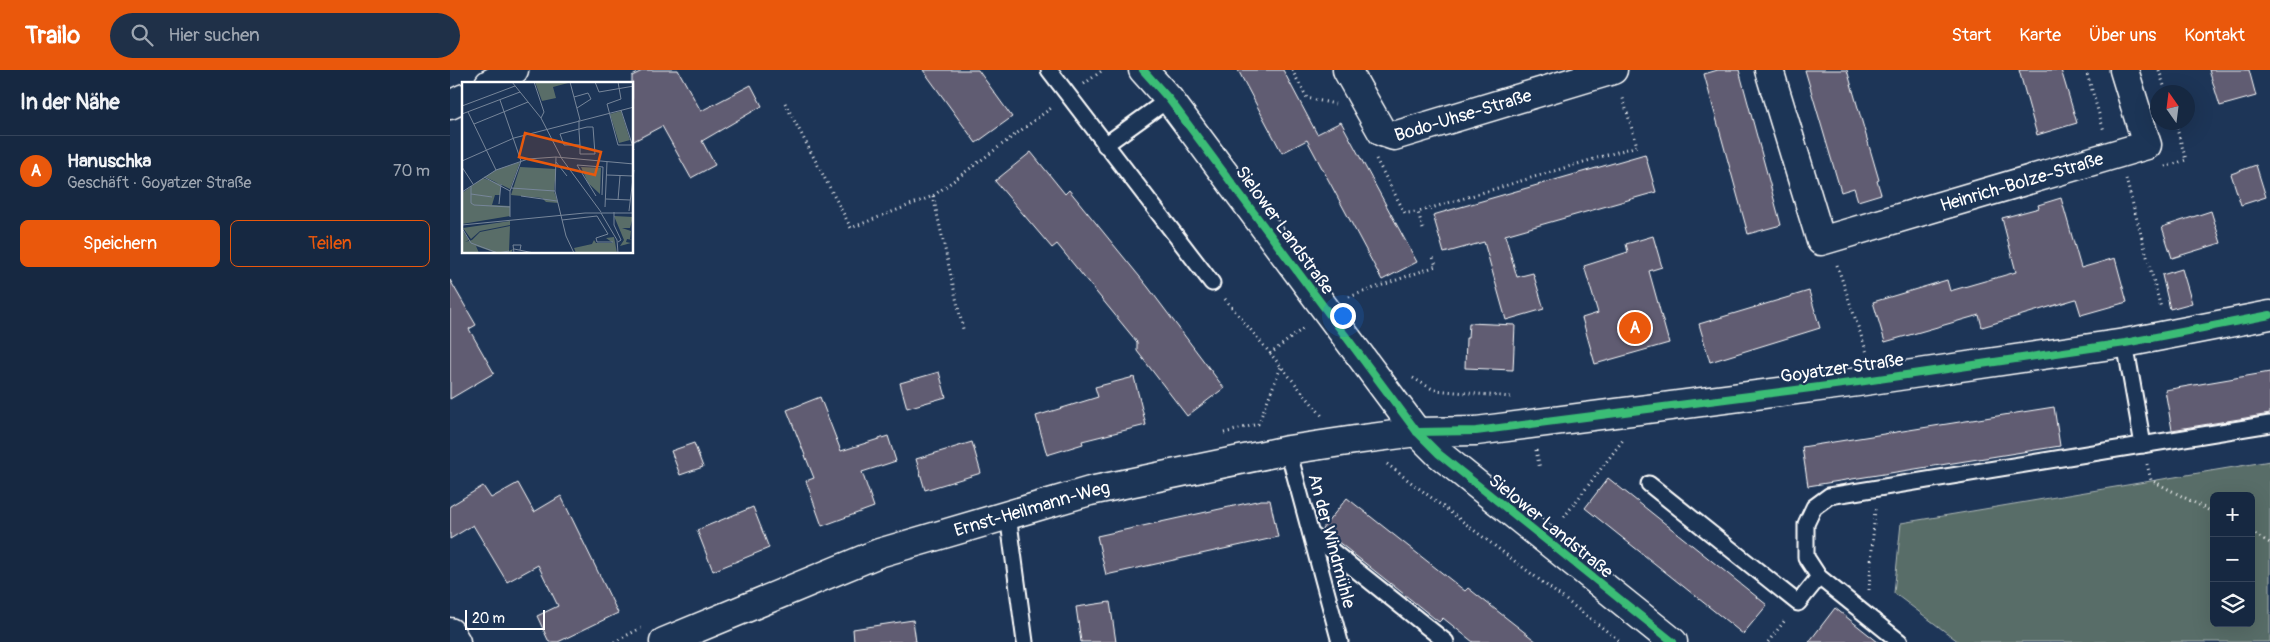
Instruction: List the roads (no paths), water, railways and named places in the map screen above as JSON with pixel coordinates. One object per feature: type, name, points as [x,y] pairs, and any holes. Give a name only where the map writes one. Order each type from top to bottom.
[{"type":"street","points":[[493,82],[514,70]]},
{"type":"street","name":"Sielower Landstraße","points":[[1144,70],[1337,304],[1417,432],[1439,454],[1673,642]]},
{"type":"street","name":"Bodo-Uhse-Straße","points":[[1346,70],[1382,132],[1394,136],[1616,78]]},
{"type":"street","name":"Heinrich-Bolze-Straße","points":[[1769,70],[1821,241],[2147,145],[2124,70]]},
{"type":"street","points":[[450,105],[462,99]]},
{"type":"street","name":"Goyatzer Straße","points":[[1417,432],[1476,431],[1858,382],[2125,343],[2270,316]]},
{"type":"street","name":"Ernst-Heilmann-Weg","points":[[664,642],[879,553],[1090,491],[1288,450],[1417,432]]},
{"type":"street","points":[[450,632],[456,642]]},
{"type":"lane","points":[[1049,70],[1212,283]]},
{"type":"lane","points":[[1106,145],[1169,99]]},
{"type":"lane","points":[[2125,343],[2143,445]]},
{"type":"lane","points":[[1900,642],[1819,577],[1806,557],[1806,524],[1814,507],[1829,496],[2270,424]]},
{"type":"lane","name":"An der Windmühle","points":[[1288,450],[1340,642]]},
{"type":"lane","points":[[1649,484],[1798,604],[1819,577]]},
{"type":"lane","points":[[1008,515],[1025,642]]},
{"type":"lane","points":[[1311,534],[1446,642]]},
{"type":"place","name":"Hanuschka","points":[[1635,328]]}]
